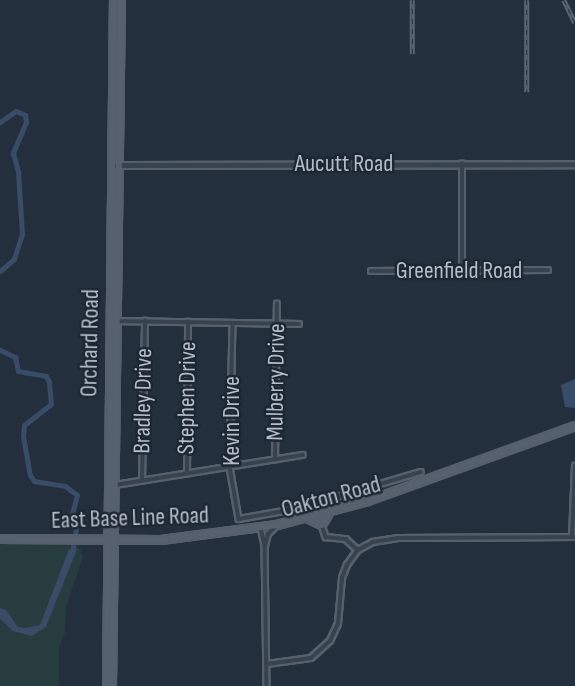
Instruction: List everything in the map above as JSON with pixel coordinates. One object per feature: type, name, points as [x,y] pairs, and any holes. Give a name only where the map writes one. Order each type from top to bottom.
[{"type":"main road","name":"Orchard Road","points":[[114,0],[116,165]]},
{"type":"main road","name":"Orchard Road","points":[[110,686],[113,321],[121,0]]},
{"type":"main road","name":"Orchard Road","points":[[111,540],[115,531],[113,321]]},
{"type":"main road","name":"East Base Line Road","points":[[0,539],[192,538],[277,525],[328,513],[575,426]]},
{"type":"main road","points":[[303,519],[322,525],[328,513]]},
{"type":"street","points":[[462,164],[462,271]]},
{"type":"street","name":"Aucutt Road","points":[[116,165],[575,164]]},
{"type":"street","name":"Greenfield Road","points":[[371,271],[548,271]]},
{"type":"street","name":"Mulberry Drive","points":[[275,460],[277,304]]},
{"type":"street","points":[[113,321],[299,324]]},
{"type":"street","name":"Bradley Drive","points":[[142,481],[145,321]]},
{"type":"street","name":"Stephen Drive","points":[[187,474],[188,322]]},
{"type":"street","name":"Kevin Drive","points":[[233,323],[230,467],[239,519]]},
{"type":"street","points":[[115,485],[303,455]]},
{"type":"street","points":[[267,664],[311,658],[330,641],[338,624],[342,578],[358,550],[388,538],[574,537],[575,466]]},
{"type":"street","name":"Oakton Road","points":[[239,519],[296,509],[421,472]]},
{"type":"street","points":[[265,546],[268,534],[277,525]]},
{"type":"street","points":[[322,525],[326,537],[346,539],[358,550]]},
{"type":"street","points":[[261,528],[265,546],[267,686]]},
{"type":"green space","points":[[0,543],[77,546],[81,551],[83,557],[66,607],[65,633],[59,647],[59,686],[0,686]]},
{"type":"water","points":[[575,379],[575,408],[565,407],[561,385]]},
{"type":"water","points":[[69,549],[77,549],[46,627],[32,636],[13,631],[0,619],[0,608],[6,610],[18,627],[40,625]]},
{"type":"waterway","points":[[0,122],[16,111],[25,115],[26,122],[13,153],[18,172],[22,234],[14,259],[0,271]]},
{"type":"waterway","points":[[0,350],[15,357],[18,371],[46,376],[49,382],[51,404],[24,425],[23,436],[30,475],[34,481],[65,486],[77,495],[71,518],[76,528],[72,554]]},
{"type":"railway","points":[[412,0],[412,54]]},
{"type":"railway","points":[[527,0],[527,92]]},
{"type":"railway","points":[[564,0],[575,23]]}]
